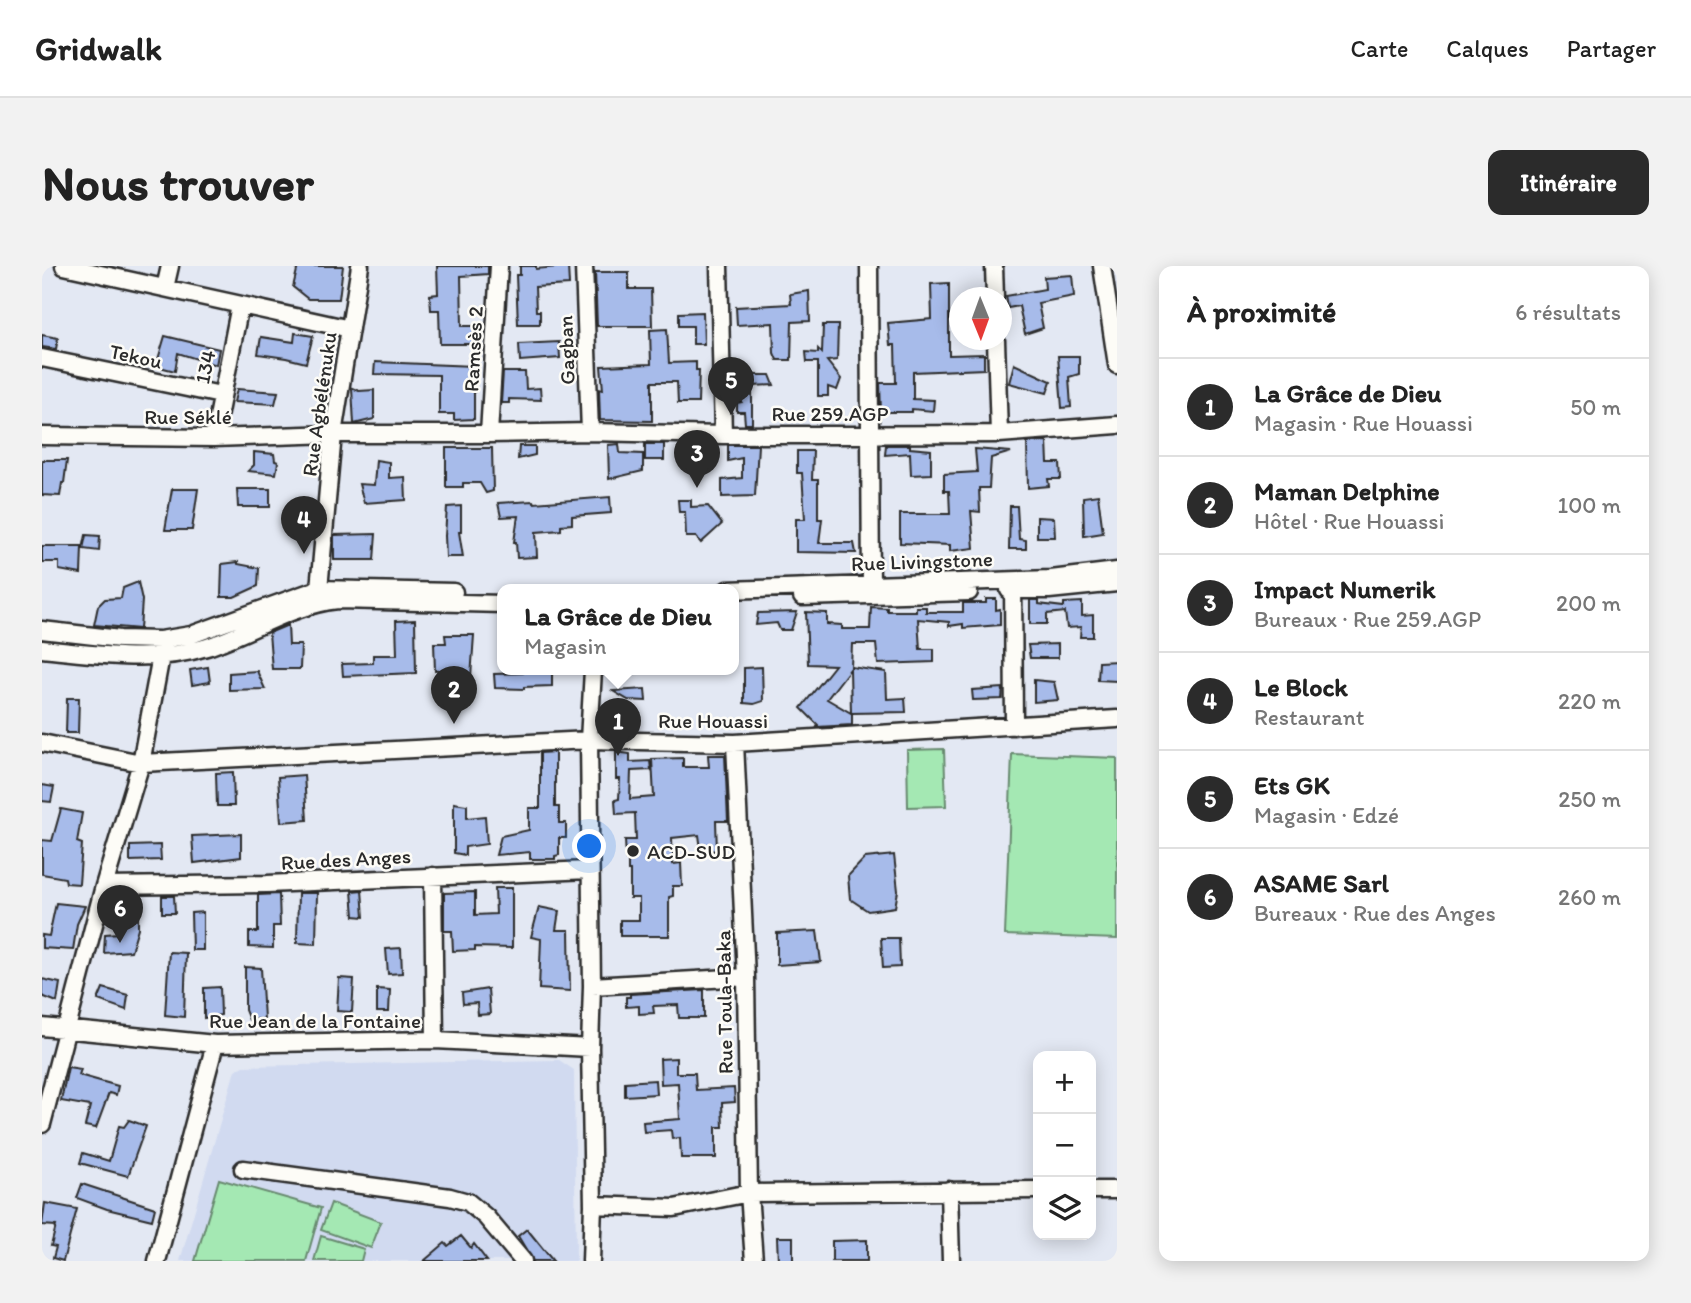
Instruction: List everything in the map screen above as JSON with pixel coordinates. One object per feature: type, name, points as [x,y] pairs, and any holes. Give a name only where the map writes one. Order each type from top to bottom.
[{"type":"street","points":[[64,266],[350,329]]},
{"type":"street","points":[[165,288],[170,266]]},
{"type":"street","name":"Rue Agbélénuku","points":[[318,596],[333,433],[360,266]]},
{"type":"street","name":"Ramsès 2","points":[[489,435],[499,266]]},
{"type":"street","name":"Gagban","points":[[584,266],[590,432]]},
{"type":"street","points":[[719,266],[723,435]]},
{"type":"street","points":[[869,266],[871,589]]},
{"type":"street","points":[[994,266],[995,287]]},
{"type":"street","points":[[1107,273],[1117,365]]},
{"type":"street","name":"134","points":[[214,438],[240,305]]},
{"type":"street","points":[[996,350],[999,434]]},
{"type":"street","name":"Tekou","points":[[42,358],[221,395]]},
{"type":"street","name":"Rue 259.AGP","points":[[333,433],[999,434],[1117,425]]},
{"type":"street","name":"Rue Séklé","points":[[42,436],[214,438],[333,433]]},
{"type":"street","name":"Rue Livingstone","points":[[739,590],[1013,585],[1117,571]]},
{"type":"street","name":"Rue Livingstone","points":[[1013,585],[1049,590],[1117,583]]},
{"type":"street","points":[[1013,585],[1014,726]]},
{"type":"street","name":"Rue Livingstone","points":[[739,599],[871,589]]},
{"type":"street","points":[[42,649],[104,655],[160,648],[191,635],[318,596],[497,594]]},
{"type":"street","points":[[318,596],[338,600],[497,604]]},
{"type":"street","points":[[42,630],[120,639],[160,648]]},
{"type":"street","points":[[42,1125],[104,886],[141,763],[160,648]]},
{"type":"street","points":[[591,1261],[593,1205],[589,740],[592,675]]},
{"type":"street","name":"Rue Houassi","points":[[42,743],[141,763],[589,740],[735,743],[1117,719]]},
{"type":"street","name":"Rue Toula-Baka","points":[[735,743],[746,977],[749,1193],[754,1261]]},
{"type":"street","name":"Rue des Anges","points":[[104,886],[267,884],[590,870]]},
{"type":"street","points":[[433,876],[435,1040]]},
{"type":"street","points":[[592,986],[746,977]]},
{"type":"street","name":"Rue Jean de la Fontaine","points":[[42,1027],[215,1044],[435,1040],[590,1048]]},
{"type":"street","points":[[157,1261],[215,1044]]},
{"type":"street","points":[[243,1169],[450,1196],[468,1202],[485,1217],[523,1261]]},
{"type":"street","points":[[949,1190],[951,1261]]},
{"type":"street","points":[[593,1205],[674,1208],[749,1193],[1033,1190]]},
{"type":"street","points":[[1096,1190],[1117,1190]]},
{"type":"shaded area","points":[[559,1060],[574,1070],[576,1261],[180,1261],[235,1070],[243,1066]]},
{"type":"green space","points":[[944,749],[946,806],[908,807],[907,750]]},
{"type":"green space","points":[[1012,754],[1117,758],[1117,939],[1005,935]]},
{"type":"green space","points":[[219,1179],[321,1208],[306,1261],[195,1261]]},
{"type":"green space","points":[[331,1203],[381,1222],[371,1248],[321,1230]]},
{"type":"green space","points":[[321,1236],[364,1249],[361,1261],[314,1261]]},
{"type":"building","points":[[298,266],[343,266],[339,299],[308,299],[293,287]]},
{"type":"building","points":[[437,266],[488,266],[488,274],[461,276],[462,326],[474,326],[474,344],[440,344],[439,310],[431,310],[430,295],[438,294]]},
{"type":"building","points":[[520,266],[536,266],[536,269],[568,266],[569,285],[535,287],[536,311],[540,311],[540,324],[518,324],[516,275],[520,275]]},
{"type":"building","points":[[595,272],[629,272],[629,289],[651,289],[652,326],[597,326]]},
{"type":"building","points":[[1072,275],[1074,296],[1038,303],[1043,328],[1025,334],[1019,306],[1012,307],[1012,295],[1045,289],[1044,277]]},
{"type":"building","points":[[949,283],[949,355],[984,354],[984,369],[913,372],[913,399],[934,400],[933,411],[912,409],[912,412],[881,412],[880,383],[896,383],[895,345],[890,345],[888,323],[932,319],[931,284]]},
{"type":"building","points":[[809,291],[810,321],[792,322],[791,360],[777,360],[774,353],[773,323],[737,325],[736,307],[791,304],[790,294]]},
{"type":"building","points":[[703,312],[704,344],[693,344],[693,326],[679,326],[679,313]]},
{"type":"building","points":[[823,325],[838,325],[837,360],[827,361],[841,379],[837,390],[828,387],[828,396],[818,396],[818,362],[807,362],[806,352],[818,353],[818,349],[822,353]]},
{"type":"building","points":[[667,329],[669,363],[696,362],[696,370],[699,370],[698,403],[678,403],[677,382],[652,382],[652,421],[600,420],[599,389],[603,390],[601,366],[651,364],[650,330]]},
{"type":"building","points":[[295,333],[313,336],[306,363],[258,354],[261,337],[294,342]]},
{"type":"building","points":[[42,335],[58,338],[56,349],[42,347]]},
{"type":"building","points":[[165,336],[219,349],[216,365],[178,353],[175,371],[156,366]]},
{"type":"building","points":[[559,342],[560,358],[520,361],[519,344]]},
{"type":"building","points":[[1058,356],[1079,356],[1079,374],[1069,377],[1071,407],[1062,408]]},
{"type":"building","points":[[375,362],[474,366],[474,419],[454,420],[454,414],[439,414],[439,375],[374,374]]},
{"type":"building","points":[[1014,364],[1051,381],[1047,393],[1009,383]]},
{"type":"building","points":[[503,372],[525,372],[526,389],[540,388],[541,400],[509,399],[509,403],[501,403]]},
{"type":"building","points":[[739,375],[770,375],[774,385],[752,386],[752,424],[745,424],[744,412],[737,412],[737,403],[742,402]]},
{"type":"building","points":[[352,388],[359,391],[374,390],[374,419],[354,424]]},
{"type":"building","points":[[237,389],[278,392],[275,404],[234,402]]},
{"type":"building","points":[[1047,441],[1048,463],[1060,463],[1061,479],[1048,479],[1049,486],[1028,488],[1027,442]]},
{"type":"building","points":[[619,444],[620,453],[643,454],[643,471],[609,479],[608,445]]},
{"type":"building","points":[[645,444],[664,444],[664,460],[645,460]]},
{"type":"building","points":[[728,445],[758,445],[755,496],[722,497],[722,480],[742,478],[742,458],[728,461]]},
{"type":"building","points":[[886,445],[910,445],[910,448],[931,450],[931,474],[911,475],[910,453],[885,455]]},
{"type":"building","points":[[519,446],[535,446],[535,455],[518,459]]},
{"type":"building","points":[[446,448],[492,448],[493,491],[486,493],[480,483],[446,487]]},
{"type":"building","points":[[975,449],[1011,452],[991,458],[989,488],[979,488],[980,512],[971,511],[974,548],[950,551],[950,545],[900,543],[900,514],[950,514],[949,491],[944,491],[944,474],[977,472]]},
{"type":"building","points":[[797,451],[813,451],[812,480],[818,480],[818,519],[822,519],[819,543],[854,543],[856,553],[796,552],[796,519],[805,519],[802,473],[797,473]]},
{"type":"building","points":[[254,452],[274,454],[275,461],[278,462],[276,474],[248,471],[254,465]]},
{"type":"building","points":[[42,460],[67,460],[60,496],[42,495]]},
{"type":"building","points":[[376,460],[389,462],[389,478],[405,477],[406,500],[364,503],[359,484],[374,485]]},
{"type":"building","points":[[172,489],[198,489],[192,530],[165,530]]},
{"type":"building","points":[[237,489],[270,489],[270,507],[238,507]]},
{"type":"building","points":[[1098,495],[1103,533],[1084,536],[1083,497]]},
{"type":"building","points":[[610,497],[611,513],[572,516],[572,524],[561,525],[561,530],[536,532],[537,557],[517,558],[514,542],[518,516],[501,517],[498,503],[534,503]]},
{"type":"building","points":[[678,500],[691,500],[691,507],[708,506],[722,524],[701,543],[696,537],[686,537],[685,512],[679,512]]},
{"type":"building","points":[[461,506],[459,532],[463,557],[446,557],[447,507]]},
{"type":"building","points":[[1010,506],[1017,506],[1019,539],[1026,540],[1026,549],[1009,549]]},
{"type":"building","points":[[1037,517],[1054,518],[1055,537],[1037,537]]},
{"type":"building","points":[[376,534],[374,560],[334,560],[334,535]]},
{"type":"building","points":[[86,535],[100,536],[99,551],[83,549]]},
{"type":"building","points":[[42,546],[82,546],[81,574],[59,570],[59,562],[42,562]]},
{"type":"building","points":[[238,562],[259,568],[258,586],[234,597],[221,597],[222,564]]},
{"type":"building","points":[[138,582],[142,600],[140,629],[94,625],[98,606],[105,599],[121,598],[123,588]]},
{"type":"building","points":[[986,599],[996,599],[996,610],[1000,609],[1000,625],[963,628],[963,624],[949,626],[949,622],[918,619],[920,649],[934,649],[934,662],[878,664],[876,644],[852,644],[851,667],[886,672],[887,699],[905,698],[906,712],[852,713],[852,725],[817,727],[801,708],[835,665],[808,664],[806,612],[827,613],[827,624],[842,625],[842,629],[870,629],[871,607],[887,608],[887,611],[916,611],[916,607],[926,607],[926,612],[963,612],[963,603],[986,603]],"holes":[[[850,669],[851,713],[827,699]]]},
{"type":"building","points":[[1030,600],[1039,600],[1039,604],[1064,607],[1064,603],[1082,602],[1082,616],[1093,615],[1093,637],[1080,637],[1081,627],[1067,628],[1065,612],[1047,614],[1047,624],[1030,624]]},
{"type":"building","points":[[797,612],[791,630],[780,630],[777,623],[756,625],[758,613]]},
{"type":"building","points":[[415,620],[416,673],[343,676],[342,664],[373,663],[373,655],[397,655],[396,621]]},
{"type":"building","points":[[288,625],[289,645],[301,645],[300,669],[272,669],[269,633]]},
{"type":"building","points":[[445,635],[474,635],[469,706],[460,705],[462,670],[435,671],[434,643],[446,643]]},
{"type":"building","points":[[1058,644],[1058,658],[1030,658],[1028,645]]},
{"type":"building","points":[[1117,661],[1117,681],[1098,680],[1099,662]]},
{"type":"building","points":[[208,667],[210,682],[192,685],[190,670]]},
{"type":"building","points":[[762,667],[763,701],[744,703],[744,668]]},
{"type":"building","points":[[257,671],[265,689],[229,690],[229,673]]},
{"type":"building","points":[[494,674],[552,675],[552,686],[495,688]]},
{"type":"building","points":[[1034,680],[1054,682],[1058,700],[1034,702]]},
{"type":"building","points":[[1003,688],[1002,699],[973,700],[972,690]]},
{"type":"building","points":[[645,689],[646,701],[628,700],[613,691]]},
{"type":"building","points":[[67,698],[79,698],[78,733],[66,733]]},
{"type":"building","points":[[555,752],[555,807],[559,807],[559,823],[566,823],[566,838],[559,838],[559,855],[555,856],[555,859],[530,859],[530,852],[496,855],[501,836],[529,830],[529,808],[540,808],[540,753]]},
{"type":"building","points":[[616,752],[630,754],[630,762],[650,761],[651,770],[631,771],[630,799],[654,797],[652,759],[683,758],[683,767],[709,767],[708,755],[725,755],[728,821],[716,821],[717,851],[701,849],[699,835],[672,838],[673,864],[681,863],[682,886],[673,886],[673,896],[669,897],[669,936],[620,936],[620,920],[639,920],[639,898],[630,898],[630,871],[625,840],[636,840],[635,813],[616,814],[615,800],[619,799],[620,779],[616,779]]},
{"type":"building","points":[[233,772],[234,806],[217,806],[216,773]]},
{"type":"building","points":[[304,775],[307,820],[281,822],[278,777]]},
{"type":"building","points":[[42,785],[54,787],[51,802],[42,801]]},
{"type":"building","points":[[454,803],[467,805],[467,818],[485,816],[487,844],[465,847],[465,855],[454,853]]},
{"type":"building","points":[[61,809],[82,813],[77,842],[82,844],[79,884],[66,883],[65,878],[42,874],[42,840],[52,841]]},
{"type":"building","points":[[241,834],[241,857],[194,863],[192,836]]},
{"type":"building","points":[[160,845],[161,860],[130,861],[130,846]]},
{"type":"building","points":[[894,855],[898,891],[895,907],[868,911],[850,899],[848,876],[865,858]]},
{"type":"building","points":[[495,888],[512,888],[512,948],[475,947],[475,950],[453,951],[452,931],[444,931],[444,893],[475,892],[475,915],[496,914]]},
{"type":"building","points":[[362,890],[364,917],[354,916],[352,891]]},
{"type":"building","points":[[298,893],[317,893],[316,944],[297,943]]},
{"type":"building","points":[[279,894],[280,926],[273,926],[273,948],[249,947],[249,932],[258,932],[258,895]]},
{"type":"building","points":[[119,896],[138,896],[138,928],[131,951],[104,953],[105,934],[119,933]]},
{"type":"building","points":[[162,896],[174,896],[175,913],[162,913]]},
{"type":"building","points":[[56,903],[85,906],[77,924],[73,950],[42,948],[42,935],[49,936]]},
{"type":"building","points":[[539,907],[559,911],[556,930],[569,930],[570,991],[539,989],[541,939],[531,937]]},
{"type":"building","points":[[203,912],[203,950],[192,950],[191,913]]},
{"type":"building","points":[[817,931],[821,962],[777,965],[777,933]]},
{"type":"building","points":[[881,938],[899,938],[900,967],[883,968]]},
{"type":"building","points":[[401,948],[402,973],[388,974],[386,949]]},
{"type":"building","points":[[169,952],[186,953],[184,1017],[165,1015]]},
{"type":"building","points":[[245,967],[261,968],[264,1019],[249,1020],[245,1010]]},
{"type":"building","points":[[339,978],[354,979],[352,1012],[337,1011]]},
{"type":"building","points":[[42,979],[60,983],[57,1002],[42,996]]},
{"type":"building","points":[[220,987],[221,1015],[204,1018],[204,988]]},
{"type":"building","points":[[103,988],[128,995],[126,1010],[98,1000]]},
{"type":"building","points":[[377,989],[390,990],[389,1012],[377,1012]]},
{"type":"building","points":[[488,989],[490,1014],[478,1015],[477,1003],[463,1004],[462,993]]},
{"type":"building","points":[[704,990],[704,1018],[679,1018],[678,1005],[653,1006],[654,1013],[639,1014],[639,1006],[626,1007],[626,997],[630,997],[630,994]]},
{"type":"building","points":[[676,1058],[676,1073],[695,1073],[696,1090],[734,1088],[735,1102],[722,1103],[723,1127],[716,1127],[716,1158],[681,1158],[680,1138],[672,1139],[671,1130],[644,1132],[643,1122],[680,1119],[678,1083],[661,1084],[660,1059]]},
{"type":"building","points":[[68,1067],[81,1069],[79,1075],[118,1086],[116,1095],[109,1093],[96,1128],[85,1126],[90,1106],[61,1101]]},
{"type":"building","points":[[655,1080],[656,1094],[625,1096],[625,1082]]},
{"type":"building","points":[[129,1120],[146,1126],[128,1176],[80,1163],[83,1153],[109,1161],[119,1126],[124,1127]]},
{"type":"building","points":[[82,1184],[155,1208],[152,1220],[107,1209],[77,1198]]},
{"type":"building","points":[[45,1203],[77,1209],[63,1261],[53,1258],[56,1247],[51,1246],[56,1226],[42,1225]]},
{"type":"building","points":[[527,1229],[553,1261],[533,1261],[518,1236]]},
{"type":"building","points":[[461,1236],[471,1248],[474,1244],[487,1261],[424,1261],[445,1243],[448,1246]]},
{"type":"building","points":[[777,1237],[793,1237],[793,1261],[778,1261]]},
{"type":"building","points":[[867,1240],[867,1261],[832,1261],[832,1241]]},
{"type":"place","name":"Ets GK","points":[[731,415]]},
{"type":"place","name":"Impact Numerik","points":[[697,488]]},
{"type":"place","name":"Le Block","points":[[304,554]]},
{"type":"place","name":"Maman Delphine","points":[[454,724]]},
{"type":"place","name":"La Grâce de Dieu","points":[[618,756]]},
{"type":"place","name":"ACD-SUD","points":[[633,851]]},
{"type":"place","name":"ASAME Sarl","points":[[120,943]]}]
